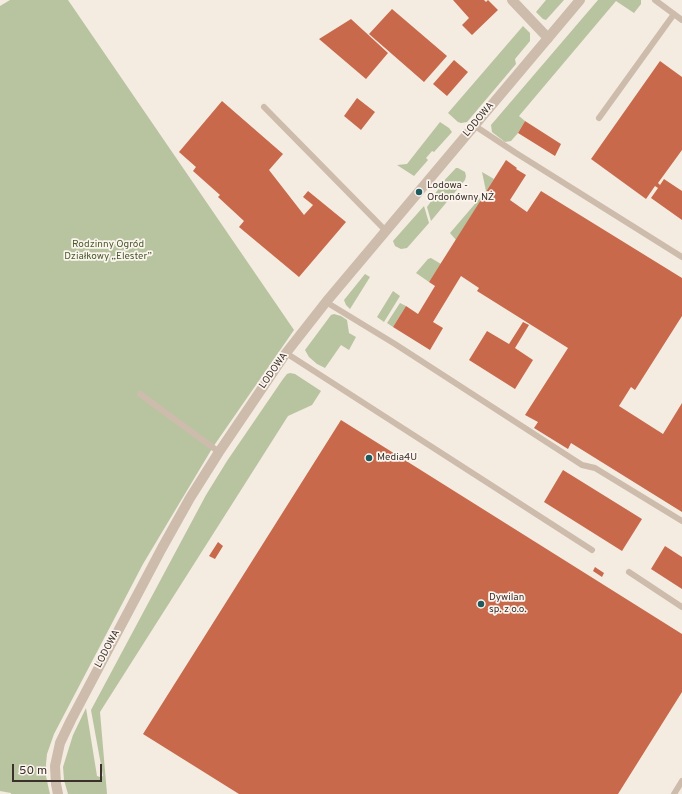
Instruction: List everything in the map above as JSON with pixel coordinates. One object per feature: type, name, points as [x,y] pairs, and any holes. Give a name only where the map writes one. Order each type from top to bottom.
[{"type":"street","points":[[512,0],[548,38]]},
{"type":"street","name":"LODOWA","points":[[58,794],[55,766],[60,743],[162,548],[190,498],[220,452],[286,353],[326,302],[580,0]]},
{"type":"lane","points":[[655,0],[682,20]]},
{"type":"lane","points":[[599,118],[674,14]]},
{"type":"lane","points":[[264,107],[386,231]]},
{"type":"lane","points":[[474,126],[682,258]]},
{"type":"lane","points":[[326,302],[395,344],[582,465],[595,468],[682,521]]},
{"type":"lane","points":[[286,353],[592,550]]},
{"type":"lane","points":[[140,394],[220,452]]},
{"type":"lane","points":[[629,572],[682,607]]},
{"type":"lane","points":[[674,794],[682,780]]},
{"type":"green space","name":"Rodzinny Ogród Działkowy „Elester”","points":[[10,0],[68,0],[294,330],[213,447],[143,564],[54,734],[47,754],[46,764],[46,776],[50,794],[11,794],[0,791],[0,6]]},
{"type":"green space","points":[[546,0],[564,0],[546,20],[536,12]]},
{"type":"green space","points":[[598,0],[641,0],[641,4],[634,13],[616,1],[519,116],[525,121],[511,141],[505,142],[492,132],[491,125]]},
{"type":"green space","points":[[523,26],[530,33],[530,41],[515,59],[516,64],[467,122],[458,122],[448,113]]},
{"type":"green space","points":[[440,122],[452,132],[434,152],[432,151],[426,158],[428,160],[414,176],[397,165],[407,164]]},
{"type":"green space","points":[[456,168],[465,172],[465,180],[431,221],[427,207],[440,187],[439,186]]},
{"type":"green space","points":[[482,172],[494,179],[456,240],[450,233],[486,191]]},
{"type":"green space","points":[[424,206],[429,223],[407,248],[401,249],[395,246],[393,241]]},
{"type":"green space","points":[[431,258],[441,264],[429,282],[416,273],[428,259]]},
{"type":"green space","points":[[365,274],[370,277],[350,309],[344,300]]},
{"type":"green space","points":[[393,291],[400,296],[384,322],[377,317]]},
{"type":"green space","points":[[400,303],[406,306],[393,327],[387,323]]},
{"type":"green space","points":[[334,314],[347,320],[349,333],[356,337],[349,350],[341,345],[325,368],[317,364],[309,357],[305,350],[331,315]]},
{"type":"green space","points":[[290,373],[295,374],[321,391],[312,405],[288,416],[100,712],[107,794],[68,794],[64,780],[63,767],[73,735],[86,708],[97,776],[100,777],[103,776],[91,710],[206,495],[227,461],[283,379]]},
{"type":"building","points":[[453,0],[484,0],[486,2],[488,0],[498,10],[472,35],[462,25],[469,18]]},
{"type":"building","points":[[392,9],[447,56],[424,82],[369,34]]},
{"type":"building","points":[[351,19],[388,53],[366,79],[319,39]]},
{"type":"building","points":[[454,60],[468,72],[447,96],[433,84]]},
{"type":"building","points":[[660,61],[682,77],[682,150],[658,183],[660,185],[664,179],[682,191],[682,220],[651,198],[658,188],[655,186],[646,199],[591,159]]},
{"type":"building","points":[[357,98],[375,112],[361,130],[344,116]]},
{"type":"building","points":[[222,101],[283,154],[269,170],[304,215],[313,205],[303,197],[308,191],[346,222],[299,277],[239,227],[244,221],[218,197],[220,195],[193,171],[196,167],[179,152]]},
{"type":"building","points":[[525,121],[561,144],[555,156],[518,133]]},
{"type":"building","points":[[506,160],[526,175],[510,200],[527,212],[541,191],[682,278],[682,316],[635,390],[631,387],[619,406],[663,434],[682,403],[682,512],[571,443],[568,449],[534,428],[538,422],[525,415],[568,348],[477,291],[479,288],[461,276],[433,322],[443,328],[430,350],[393,327],[406,306],[418,314],[435,286],[429,282]]},
{"type":"building","points":[[523,322],[529,325],[515,348],[533,360],[515,389],[469,360],[487,331],[509,344]]},
{"type":"building","points":[[341,420],[682,634],[682,692],[618,794],[239,794],[143,734]]},
{"type":"building","points":[[563,470],[642,519],[622,551],[544,502]]},
{"type":"building","points":[[218,542],[223,546],[215,559],[209,556]]},
{"type":"building","points":[[665,546],[682,557],[682,589],[651,569]]},
{"type":"building","points":[[595,567],[604,573],[602,577],[593,571]]},
{"type":"place","name":"Lodowa - Ordonówny NŻ","points":[[419,192]]},
{"type":"place","name":"Media4U","points":[[369,458]]},
{"type":"place","name":"Dywilan sp. z o.o.","points":[[481,604]]}]
